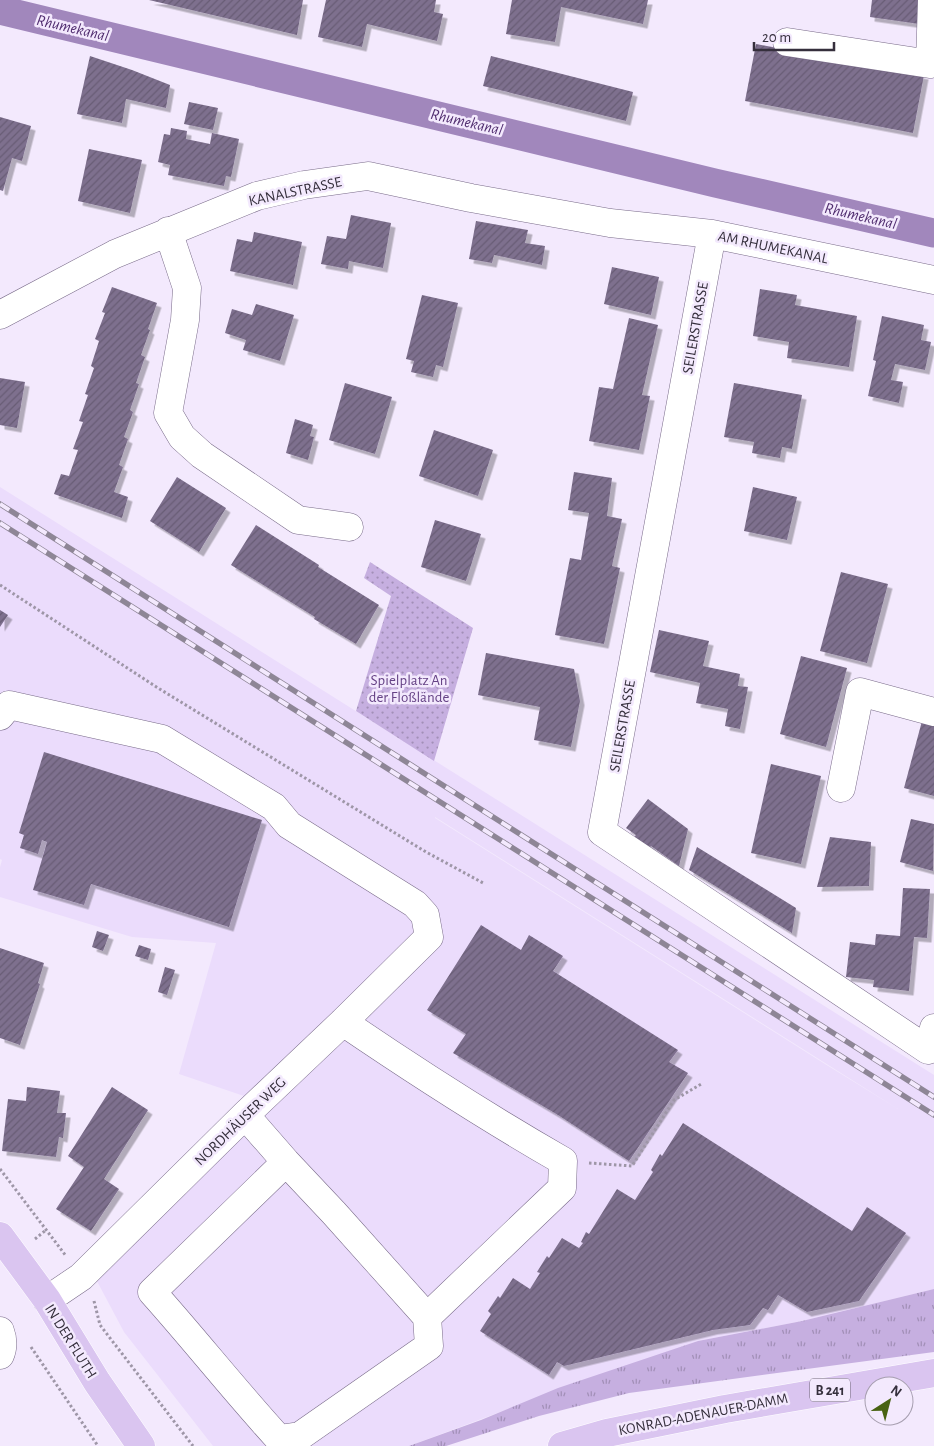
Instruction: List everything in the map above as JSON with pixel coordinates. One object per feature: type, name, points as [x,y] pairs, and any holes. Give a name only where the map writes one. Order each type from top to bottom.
[{"type":"main road","name":"IN DER FLUTH","points":[[0,1236],[46,1300],[141,1446]]},
{"type":"main road","name":"KONRAD-ADENAUER-DAMM","points":[[562,1446],[607,1433],[716,1411],[879,1381],[934,1373]]},
{"type":"street","points":[[787,42],[930,64],[932,0]]},
{"type":"street","name":"KANALSTRASSE","points":[[0,315],[115,254],[257,196],[304,186],[368,176],[471,198],[610,223]]},
{"type":"street","name":"AM RHUMEKANAL","points":[[610,223],[712,234],[934,280]]},
{"type":"street","points":[[168,231],[187,288],[185,320],[168,413],[182,437],[202,455],[298,520],[349,527]]},
{"type":"street","name":"SEILERSTRASSE","points":[[712,234],[602,832],[931,1039]]},
{"type":"street","points":[[840,788],[860,692],[934,712]]},
{"type":"street","name":"NORDHÄUSER WEG","points":[[0,716],[9,705],[162,739],[274,807],[289,825],[415,904],[425,915],[429,937],[81,1277],[46,1300]]},
{"type":"street","points":[[343,1022],[511,1131],[564,1161],[562,1188],[427,1317]]},
{"type":"street","points":[[246,1115],[286,1162],[427,1317],[429,1346],[300,1436],[279,1439],[152,1292],[286,1162]]},
{"type":"street","points":[[0,1331],[2,1350],[0,1355]]},
{"type":"street","points":[[116,1410],[128,1446]]},
{"type":"path","points":[[0,585],[175,699],[426,852],[485,884]]},
{"type":"path","points":[[564,1161],[632,1166],[674,1100],[703,1083]]},
{"type":"path","points":[[0,1169],[81,1277],[95,1304],[100,1325],[193,1446]]},
{"type":"path","points":[[27,1343],[98,1446]]},
{"type":"shaded area","points":[[0,487],[934,1075],[934,1289],[802,1321],[698,1341],[409,1446],[213,1446],[124,1332],[90,1268],[157,1184],[244,1096],[179,1074],[216,943],[132,937],[0,897],[0,867],[2,860],[0,859]],"holes":[[[435,817],[898,1109],[825,1064]]]},
{"type":"green space","name":"Spielplatz An der Floßlände","points":[[370,562],[473,628],[434,761],[356,711],[391,596],[364,578]]},
{"type":"green space","points":[[934,1289],[934,1352],[629,1393],[539,1416],[446,1446],[409,1446],[481,1420],[558,1388],[698,1341],[802,1321]]},
{"type":"building","points":[[149,0],[303,0],[297,35]]},
{"type":"building","points":[[326,0],[436,0],[434,12],[443,14],[437,41],[367,24],[362,47],[318,37]]},
{"type":"building","points":[[512,0],[648,0],[643,24],[561,7],[555,42],[506,34]]},
{"type":"building","points":[[872,0],[922,0],[919,24],[870,17]]},
{"type":"building","points":[[756,44],[924,75],[913,133],[745,101]]},
{"type":"building","points":[[90,56],[170,85],[166,108],[126,99],[122,123],[77,114]]},
{"type":"building","points":[[491,56],[633,92],[626,121],[483,86]]},
{"type":"building","points":[[189,102],[218,108],[213,130],[184,124]]},
{"type":"building","points":[[0,117],[31,126],[22,161],[12,158],[3,191],[0,190]]},
{"type":"building","points":[[171,128],[187,131],[186,139],[210,144],[212,133],[239,139],[231,177],[226,176],[224,186],[168,175],[170,165],[158,162],[164,134],[170,135]]},
{"type":"building","points":[[89,149],[142,160],[130,213],[78,201]]},
{"type":"building","points":[[351,215],[391,223],[383,268],[349,261],[348,269],[321,264],[327,236],[346,239]]},
{"type":"building","points":[[476,221],[528,230],[525,243],[545,246],[542,265],[494,255],[492,263],[469,259]]},
{"type":"building","points":[[254,232],[302,242],[293,285],[230,271],[237,239],[252,242]]},
{"type":"building","points":[[612,267],[659,277],[651,315],[604,304]]},
{"type":"building","points":[[112,287],[157,303],[141,355],[145,357],[136,383],[139,384],[130,410],[133,412],[124,437],[128,439],[119,465],[123,467],[114,492],[128,497],[122,518],[54,494],[61,474],[69,476],[78,450],[73,449],[83,422],[79,421],[88,395],[85,394],[94,368],[91,366],[99,341],[95,339],[105,313],[102,312]]},
{"type":"building","points":[[760,289],[797,295],[795,305],[857,316],[849,367],[787,358],[789,342],[753,336]]},
{"type":"building","points":[[422,295],[458,303],[443,367],[436,365],[433,377],[411,372],[414,361],[406,359]]},
{"type":"building","points":[[256,304],[294,315],[280,361],[243,350],[246,340],[225,333],[232,309],[252,315]]},
{"type":"building","points":[[882,316],[924,325],[921,340],[931,342],[925,370],[895,364],[891,380],[903,382],[899,403],[868,396],[876,361],[873,360]]},
{"type":"building","points":[[629,318],[658,325],[642,395],[650,396],[639,450],[589,441],[599,387],[613,389]]},
{"type":"building","points":[[0,378],[25,382],[17,428],[0,425]]},
{"type":"building","points":[[345,383],[392,397],[375,454],[329,440]]},
{"type":"building","points":[[734,383],[802,395],[792,449],[782,447],[780,458],[752,453],[754,442],[724,437]]},
{"type":"building","points":[[295,419],[313,425],[310,436],[314,437],[308,460],[286,453]]},
{"type":"building","points":[[434,430],[493,450],[478,496],[419,476]]},
{"type":"building","points":[[574,472],[612,478],[607,516],[622,519],[612,566],[620,568],[604,644],[555,635],[570,558],[581,560],[589,513],[568,510]]},
{"type":"building","points":[[177,477],[226,508],[199,552],[150,521]]},
{"type":"building","points":[[753,487],[797,497],[787,540],[744,531]]},
{"type":"building","points":[[435,520],[481,534],[466,581],[421,567]]},
{"type":"building","points":[[256,525],[379,605],[356,644],[231,565]]},
{"type":"building","points":[[841,572],[888,584],[867,663],[820,651]]},
{"type":"building","points":[[0,610],[8,615],[0,627]]},
{"type":"building","points":[[659,630],[709,641],[703,666],[740,674],[738,686],[748,687],[740,729],[725,726],[728,709],[696,703],[700,683],[650,672]]},
{"type":"building","points":[[486,653],[574,669],[580,701],[571,747],[534,740],[540,707],[478,695]]},
{"type":"building","points":[[801,656],[847,668],[826,747],[780,734]]},
{"type":"building","points":[[922,721],[934,724],[934,796],[904,788]]},
{"type":"building","points":[[44,752],[262,820],[229,927],[91,884],[84,905],[33,890],[47,842],[42,840],[38,854],[20,848],[24,835],[19,833]]},
{"type":"building","points":[[771,764],[821,776],[801,864],[751,853]]},
{"type":"building","points":[[648,799],[688,829],[679,866],[651,846],[645,854],[630,843],[636,835],[626,828]]},
{"type":"building","points":[[911,819],[934,824],[933,871],[900,862]]},
{"type":"building","points":[[830,837],[871,842],[869,886],[817,887]]},
{"type":"building","points":[[697,847],[796,908],[792,933],[689,870]]},
{"type":"building","points":[[903,888],[930,889],[927,938],[914,937],[909,991],[873,987],[874,980],[846,977],[850,942],[875,945],[876,934],[900,936]]},
{"type":"building","points":[[481,925],[521,950],[529,935],[563,956],[553,971],[678,1050],[669,1062],[688,1073],[629,1161],[558,1115],[453,1053],[466,1034],[427,1010]]},
{"type":"building","points":[[97,931],[109,935],[103,951],[92,947]]},
{"type":"building","points":[[139,945],[151,949],[148,960],[135,956]]},
{"type":"building","points":[[0,948],[44,963],[38,983],[40,984],[20,1045],[0,1038]]},
{"type":"building","points":[[165,967],[175,970],[167,995],[158,992]]},
{"type":"building","points":[[27,1087],[60,1091],[57,1113],[66,1113],[63,1138],[59,1137],[56,1157],[2,1151],[8,1099],[26,1101]]},
{"type":"building","points":[[112,1087],[148,1110],[104,1179],[119,1189],[91,1231],[56,1209],[84,1167],[68,1156]]},
{"type":"building","points":[[683,1123],[852,1231],[867,1207],[906,1233],[859,1301],[807,1312],[778,1295],[768,1310],[763,1308],[750,1325],[713,1330],[564,1366],[557,1362],[549,1375],[480,1331],[491,1314],[488,1311],[498,1296],[500,1298],[513,1278],[530,1289],[540,1273],[537,1272],[547,1256],[549,1258],[562,1238],[579,1248],[583,1243],[581,1242],[586,1232],[589,1234],[617,1189],[635,1200],[653,1172],[651,1170],[660,1154],[662,1156]]},
{"type":"waterway","name":"Rhumekanal","points":[[0,10],[715,183],[934,233]]},
{"type":"railway","points":[[0,504],[934,1097]]},
{"type":"railway","points":[[0,523],[934,1115]]}]
